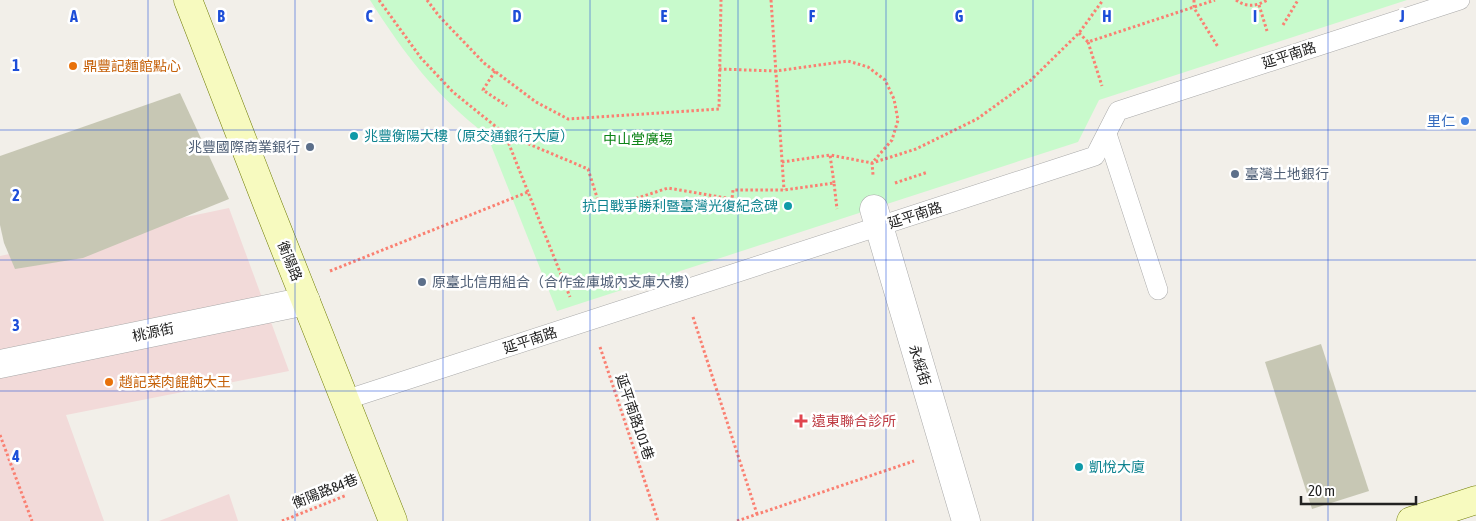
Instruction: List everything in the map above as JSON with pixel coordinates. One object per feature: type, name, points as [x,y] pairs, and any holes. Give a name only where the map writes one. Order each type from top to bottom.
[{"type":"street","name":"衡陽路","points":[[188,0],[393,521]]},
{"type":"street","name":"永綏街","points":[[876,218],[966,521]]},
{"type":"street","name":"桃源街","points":[[0,364],[302,292]]},
{"type":"street","points":[[1411,521],[1476,500]]},
{"type":"lane","name":"延平南路","points":[[345,400],[842,239],[876,218],[1095,156],[1118,111],[1460,0]]},
{"type":"lane","points":[[1107,134],[1158,290]]},
{"type":"path","points":[[379,0],[421,58],[453,92],[505,134],[588,169],[601,210],[668,188],[732,199],[732,190],[784,190],[834,183]]},
{"type":"path","points":[[427,0],[438,16],[484,64],[536,102],[568,119],[719,109],[721,0]]},
{"type":"path","points":[[771,0],[784,190]]},
{"type":"path","points":[[782,162],[830,155],[872,163],[916,149],[977,119],[1031,80],[1079,33],[1103,0]]},
{"type":"path","points":[[1194,0],[1194,8],[1218,47],[1226,44]]},
{"type":"path","points":[[1079,33],[1088,42],[1214,0]]},
{"type":"path","points":[[1236,0],[1248,6],[1259,5],[1267,0]]},
{"type":"path","points":[[1259,34],[1283,26],[1298,0]]},
{"type":"path","points":[[1259,5],[1268,31]]},
{"type":"path","points":[[719,69],[776,71],[848,61],[868,67],[884,80],[894,99],[898,120],[892,140],[872,163],[876,218]]},
{"type":"path","points":[[495,71],[483,90],[507,106]]},
{"type":"path","name":"延平南路101巷","points":[[505,134],[574,306],[596,338],[658,521]]},
{"type":"path","points":[[830,155],[842,239]]},
{"type":"path","points":[[910,178],[928,172]]},
{"type":"path","points":[[302,292],[528,192]]},
{"type":"path","points":[[684,290],[757,514]]},
{"type":"path","points":[[0,435],[32,521]]},
{"type":"path","points":[[737,521],[945,450]]},
{"type":"path","name":"衡陽路84巷","points":[[282,521],[377,482]]},
{"type":"shaded area","points":[[180,93],[229,199],[83,258],[15,269],[4,243],[0,225],[0,156]]},
{"type":"shaded area","points":[[229,208],[289,371],[66,415],[104,521],[0,521],[0,256]]},
{"type":"shaded area","points":[[1321,344],[1369,491],[1312,509],[1265,362]]},
{"type":"shaded area","points":[[229,494],[238,521],[159,521]]},
{"type":"green space","name":"中山堂廣場","points":[[370,0],[1407,0],[1099,100],[1078,142],[557,311],[487,135],[452,106],[422,73],[395,38]]},
{"type":"place","name":"鼎豐記麵館點心","points":[[73,66]]},
{"type":"place","name":"里仁","points":[[1465,121]]},
{"type":"place","name":"兆豐衡陽大樓（原交通銀行大廈）","points":[[354,136]]},
{"type":"place","name":"兆豐國際商業銀行","points":[[310,147]]},
{"type":"place","name":"臺灣土地銀行","points":[[1235,174]]},
{"type":"place","name":"抗日戰爭勝利暨臺灣光復紀念碑","points":[[788,206]]},
{"type":"place","name":"原臺北信用組合（合作金庫城內支庫大樓）","points":[[422,282]]},
{"type":"place","name":"趙記菜肉餛飩大王","points":[[109,382]]},
{"type":"place","name":"遠東聯合診所","points":[[801,421]]},
{"type":"place","name":"凱悅大廈","points":[[1079,467]]}]
